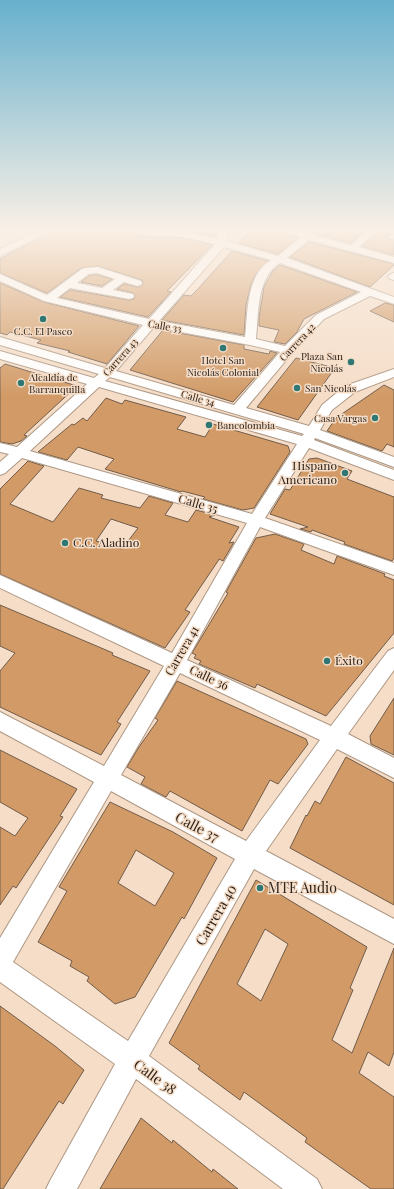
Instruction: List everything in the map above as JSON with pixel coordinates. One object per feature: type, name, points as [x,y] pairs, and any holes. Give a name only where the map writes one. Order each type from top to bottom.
[{"type":"street","name":"Calle 33","points":[[21,286],[48,299],[150,323],[250,341],[288,350]]},
{"type":"street","points":[[48,299],[65,286]]},
{"type":"street","points":[[79,286],[129,296]]},
{"type":"street","points":[[104,292],[111,286]]},
{"type":"street","name":"Carrera 43","points":[[0,470],[109,371],[183,286]]},
{"type":"street","points":[[250,341],[257,286]]},
{"type":"street","points":[[355,286],[394,301]]},
{"type":"street","name":"Carrera 42","points":[[238,409],[288,350],[320,317],[370,292]]},
{"type":"street","name":"Calle 34","points":[[0,341],[238,409],[310,437],[394,475]]},
{"type":"street","name":"Calle 34","points":[[0,355],[95,383],[310,437],[394,462]]},
{"type":"street","name":"Carrera 41","points":[[0,961],[176,662],[256,520],[327,408],[350,389],[394,373]]},
{"type":"street","points":[[381,378],[394,384]]},
{"type":"street","name":"Calle 35","points":[[0,447],[256,520],[394,569]]},
{"type":"street","name":"Calle 36","points":[[0,581],[176,662],[334,737],[394,768]]},
{"type":"street","name":"Carrera 40","points":[[61,1189],[132,1060],[250,855],[394,656]]},
{"type":"street","name":"Calle 37","points":[[0,721],[394,932]]},
{"type":"street","name":"Calle 38","points":[[0,967],[132,1060],[307,1189]]},
{"type":"building","points":[[0,286],[8,286],[44,302],[139,326],[107,364],[68,352],[70,351],[37,343],[41,340],[10,332],[7,335],[0,333]]},
{"type":"building","points":[[32,286],[56,286],[47,293]]},
{"type":"building","points":[[121,286],[171,286],[167,291],[171,292],[148,317],[60,297],[70,290],[129,300],[134,299],[135,295],[133,293],[117,289]]},
{"type":"building","points":[[200,286],[250,286],[246,305],[244,335],[162,320],[184,295],[191,296]]},
{"type":"building","points":[[341,286],[357,292],[304,319],[297,332],[285,344],[274,342],[279,330],[259,326],[264,287]]},
{"type":"building","points":[[385,303],[394,305],[394,322],[370,311]]},
{"type":"building","points":[[163,330],[244,345],[244,349],[269,354],[270,351],[277,353],[233,402],[130,370]]},
{"type":"building","name":"San Nicolás","points":[[296,358],[335,368],[298,420],[257,407]]},
{"type":"building","points":[[5,364],[77,386],[24,435],[27,436],[21,441],[12,444],[0,442],[0,368]]},
{"type":"building","points":[[384,385],[394,390],[394,447],[387,444],[382,451],[327,431],[336,418]]},
{"type":"building","points":[[106,398],[122,404],[125,400],[186,417],[177,429],[205,437],[213,424],[288,446],[290,452],[254,508],[243,510],[203,499],[205,497],[181,492],[105,469],[114,459],[78,447],[67,460],[38,452],[72,424],[74,425],[83,418],[87,421]]},
{"type":"building","points":[[317,458],[352,471],[347,479],[394,497],[394,558],[392,561],[344,544],[345,542],[312,530],[311,532],[300,529],[308,527],[270,514],[285,489],[290,490],[309,459]]},
{"type":"building","points":[[28,461],[44,466],[10,504],[53,522],[79,488],[103,495],[101,498],[140,508],[149,496],[173,503],[165,515],[188,522],[196,510],[215,515],[209,517],[239,527],[229,543],[234,542],[223,561],[219,559],[185,610],[190,612],[165,648],[0,574],[0,489]],"holes":[[[111,519],[138,528],[122,549],[96,541]]]},
{"type":"building","points":[[275,534],[304,544],[301,550],[334,564],[337,556],[385,574],[384,576],[394,580],[394,633],[326,716],[257,684],[255,688],[199,664],[201,661],[194,658],[196,655],[192,653],[228,593],[226,592],[256,538]]},
{"type":"building","points":[[0,605],[113,653],[112,655],[150,671],[117,722],[121,724],[101,755],[0,707],[0,671],[15,653],[0,646]]},
{"type":"building","points":[[177,681],[306,739],[308,744],[278,784],[270,780],[242,831],[170,791],[166,797],[141,784],[145,777],[127,767],[158,720],[155,718]]},
{"type":"building","points":[[394,698],[394,755],[371,744],[370,736]]},
{"type":"building","points":[[0,750],[77,789],[60,816],[63,817],[16,888],[13,886],[0,905],[0,827],[15,836],[28,818],[0,802]]},
{"type":"building","points":[[346,757],[394,783],[394,905],[290,848],[306,815],[307,816],[315,801],[320,804]]},
{"type":"building","points":[[110,802],[173,832],[217,858],[184,919],[182,917],[135,997],[115,1004],[87,981],[89,977],[70,966],[72,961],[38,942],[67,891],[59,887]],"holes":[[[136,850],[174,873],[155,906],[118,883]]]},
{"type":"building","points":[[256,880],[367,947],[350,988],[353,990],[332,1040],[352,1053],[394,948],[394,1052],[389,1066],[368,1052],[359,1073],[394,1097],[394,1189],[371,1189],[305,1142],[307,1138],[244,1092],[240,1100],[198,1069],[200,1066],[169,1043]],"holes":[[[265,929],[288,944],[261,1001],[237,984]]]},
{"type":"building","points":[[0,1006],[55,1046],[84,1070],[63,1104],[59,1101],[3,1189],[0,1189]]},
{"type":"building","points":[[141,1118],[172,1143],[173,1140],[212,1172],[213,1169],[238,1189],[100,1189]]},
{"type":"place","name":"C.C. El Paseo","points":[[43,319]]},
{"type":"place","name":"Hotel San Nicolás Colonial","points":[[223,348]]},
{"type":"place","name":"Plaza San Nicolás","points":[[351,362]]},
{"type":"place","name":"Alcaldía de Barranquilla","points":[[21,383]]},
{"type":"place","name":"San Nicolás","points":[[297,388]]},
{"type":"place","name":"Casa Vargas","points":[[375,418]]},
{"type":"place","name":"Bancolombia","points":[[209,425]]},
{"type":"place","name":"Hispano Americano","points":[[345,473]]},
{"type":"place","name":"C.C. Aladino","points":[[65,543]]},
{"type":"place","name":"Éxito","points":[[327,661]]},
{"type":"place","name":"MTE Audio","points":[[260,888]]}]
